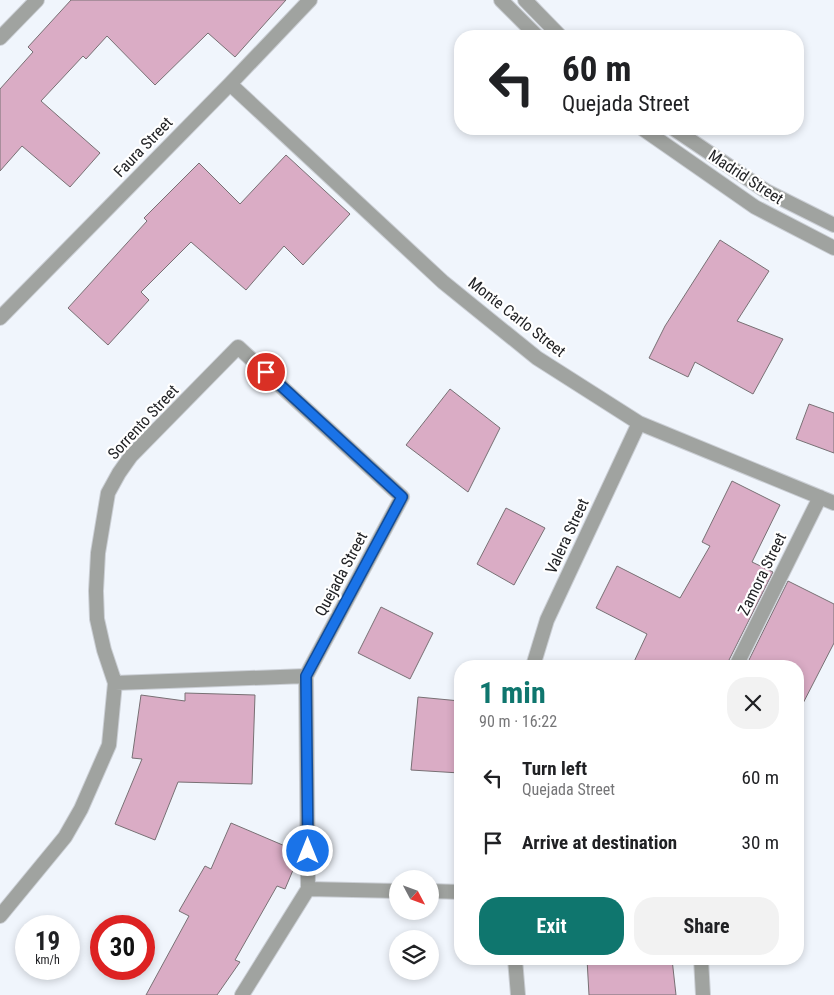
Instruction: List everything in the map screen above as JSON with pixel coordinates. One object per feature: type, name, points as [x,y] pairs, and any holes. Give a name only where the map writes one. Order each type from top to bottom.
[{"type":"street","points":[[0,38],[37,0]]},
{"type":"street","name":"Faura Street","points":[[0,318],[310,0]]},
{"type":"street","points":[[501,0],[531,30]]},
{"type":"street","points":[[525,0],[554,30]]},
{"type":"street","name":"Monte Carlo Street","points":[[230,84],[443,282],[537,358],[639,423],[834,502]]},
{"type":"street","name":"Madrid Street","points":[[652,135],[755,206],[834,248]]},
{"type":"street","name":"Madrid Street","points":[[683,135],[766,191],[834,225]]},
{"type":"street","name":"Quejada Street","points":[[238,347],[402,497],[306,676],[308,889]]},
{"type":"street","name":"Sorrento Street","points":[[0,916],[65,837],[82,809],[109,745],[115,682],[104,650],[96,610],[98,553],[108,493],[131,456],[238,347]]},
{"type":"street","name":"Valera Street","points":[[535,660],[547,620],[639,423]]},
{"type":"street","name":"Zamora Street","points":[[739,660],[820,497]]},
{"type":"street","points":[[115,682],[306,676]]},
{"type":"street","points":[[242,995],[308,889],[389,891]]},
{"type":"street","points":[[439,891],[454,892]]},
{"type":"street","points":[[516,965],[518,995]]},
{"type":"street","points":[[701,965],[703,995]]},
{"type":"building","points":[[71,0],[286,0],[235,57],[208,33],[155,85],[107,36],[86,59],[83,56],[41,101],[100,153],[70,187],[22,146],[0,171],[0,89],[33,52],[28,47]]},
{"type":"building","points":[[286,155],[350,214],[303,265],[284,246],[246,290],[191,242],[141,292],[149,300],[108,345],[68,308],[147,221],[144,218],[199,163],[240,204]]},
{"type":"building","points":[[720,240],[769,271],[737,321],[783,339],[753,394],[695,362],[688,377],[649,358],[665,326]]},
{"type":"building","points":[[450,389],[500,428],[468,492],[406,445]]},
{"type":"building","points":[[809,404],[834,413],[834,453],[796,439]]},
{"type":"building","points":[[732,481],[780,505],[752,562],[773,572],[729,660],[635,660],[647,634],[596,608],[617,566],[680,598],[710,546],[702,542]]},
{"type":"building","points":[[506,508],[545,528],[514,585],[477,564]]},
{"type":"building","points":[[788,581],[834,604],[834,643],[804,701],[804,660],[749,660]]},
{"type":"building","points":[[381,607],[433,633],[410,679],[358,653]]},
{"type":"building","points":[[185,693],[255,695],[252,784],[178,782],[155,840],[115,824],[142,759],[132,758],[141,695],[185,701]]},
{"type":"building","points":[[418,697],[454,700],[454,773],[411,770]]},
{"type":"building","points":[[231,823],[299,852],[285,889],[277,886],[235,960],[240,962],[217,995],[146,995],[189,916],[179,911],[205,866],[211,869]]},
{"type":"building","points":[[587,965],[673,965],[676,995],[589,995]]},
{"type":"route","points":[[266,372],[402,497],[306,676],[308,851]]}]
